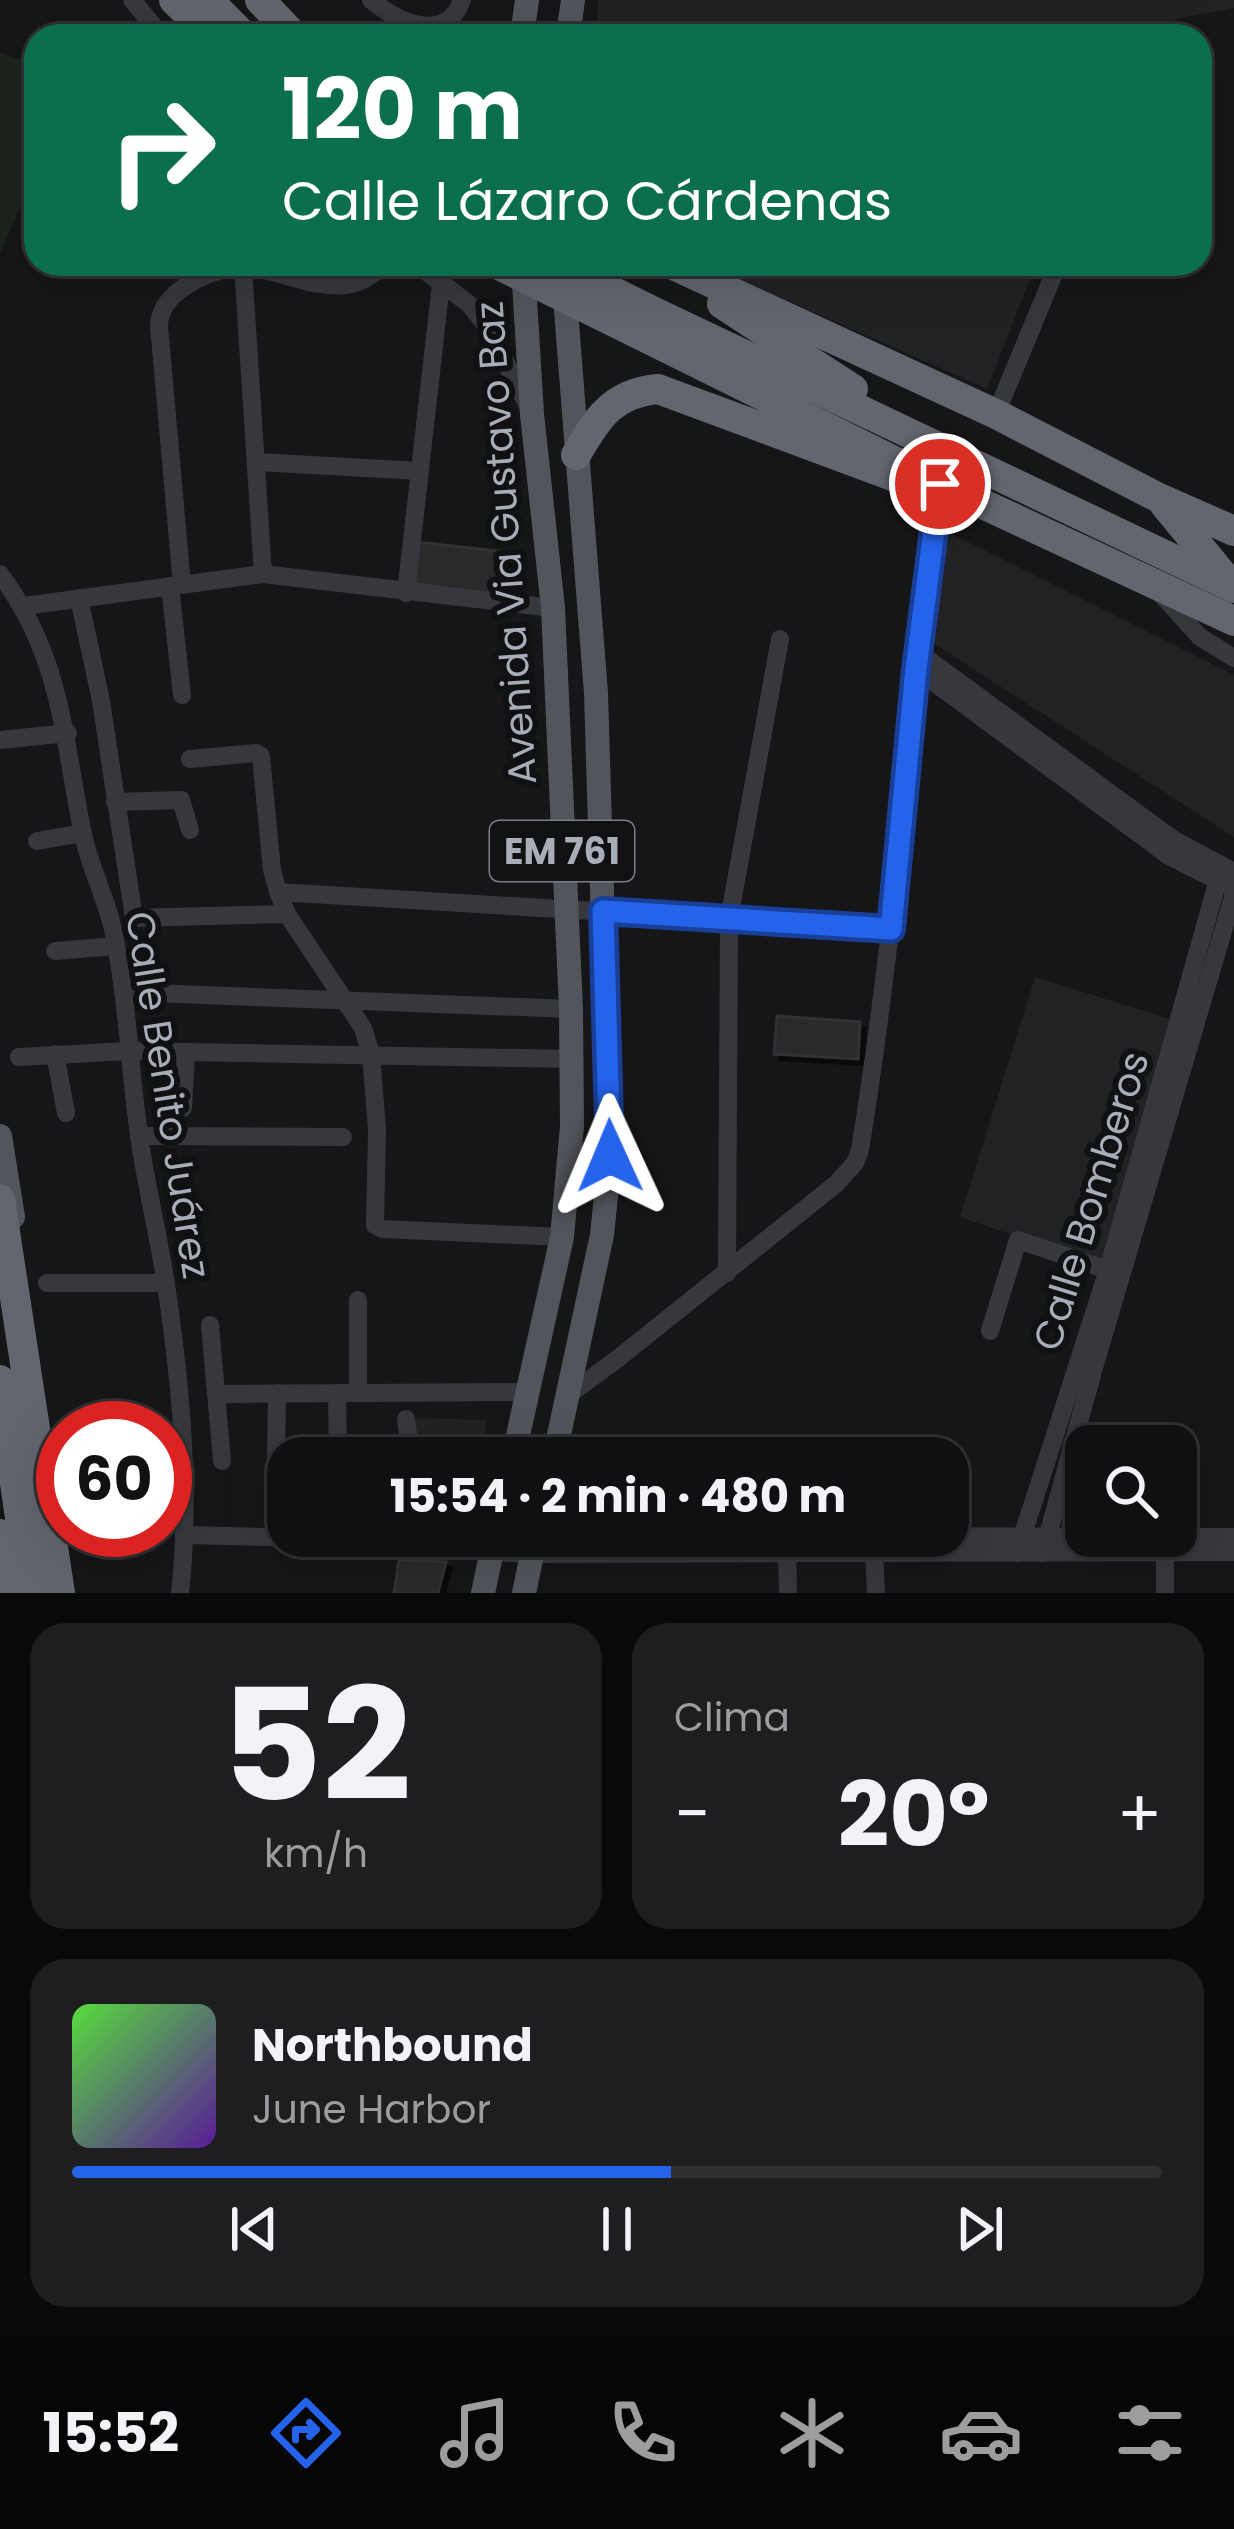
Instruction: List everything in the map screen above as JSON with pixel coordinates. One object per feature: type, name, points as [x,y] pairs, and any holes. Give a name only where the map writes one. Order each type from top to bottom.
[{"type":"highway","points":[[174,0],[199,24]]},
{"type":"highway","points":[[208,0],[232,24]]},
{"type":"highway","points":[[260,0],[283,24]]},
{"type":"highway","points":[[521,276],[940,484],[1234,621]]},
{"type":"highway","points":[[584,276],[1234,588]]},
{"type":"highway","points":[[678,276],[948,452]]},
{"type":"highway","points":[[697,276],[1234,531]]},
{"type":"highway","points":[[576,455],[599,414],[615,401],[635,391],[658,389],[862,468],[940,484]]},
{"type":"highway","points":[[1159,498],[1234,588]]},
{"type":"highway","points":[[0,1199],[64,1593]]},
{"type":"highway","points":[[0,1380],[31,1593]]},
{"type":"highway","points":[[0,1534],[9,1593]]},
{"type":"main road","name":"Avenida Via Gustavo Baz","points":[[518,1437],[562,1237],[572,1126],[553,608],[532,414],[524,276]]},
{"type":"main road","name":"Avenida Via Gustavo Baz","points":[[559,1437],[602,1235],[610,1156],[596,693],[562,276]]},
{"type":"main road","points":[[0,1136],[64,1593]]},
{"type":"main road","points":[[482,1557],[483,1593]]},
{"type":"main road","points":[[524,1593],[532,1557]]},
{"type":"street","points":[[132,0],[152,24]]},
{"type":"street","points":[[371,0],[410,24],[446,23],[457,16],[463,0]]},
{"type":"street","points":[[182,695],[159,326],[162,308],[178,292],[210,276]]},
{"type":"street","points":[[244,276],[263,574]]},
{"type":"street","points":[[283,276],[328,286],[370,276]]},
{"type":"street","points":[[431,276],[469,304],[488,328],[532,414]]},
{"type":"street","points":[[996,414],[1053,276]]},
{"type":"street","points":[[406,592],[441,284]]},
{"type":"street","points":[[257,462],[420,471]]},
{"type":"street","points":[[568,1395],[727,1273],[855,1163],[891,929],[940,484]]},
{"type":"street","name":"Calle Benito Juárez","points":[[0,574],[24,606],[48,656],[68,733],[82,833],[116,946],[139,1136],[166,1282],[176,1401]]},
{"type":"street","points":[[24,606],[263,574],[553,608]]},
{"type":"street","points":[[1148,580],[1200,637],[1234,658]]},
{"type":"street","points":[[79,598],[134,918],[287,914]]},
{"type":"street","points":[[727,1273],[729,919],[780,639]]},
{"type":"street","points":[[917,660],[1228,880]]},
{"type":"street","points":[[0,740],[68,733]]},
{"type":"street","points":[[190,759],[260,753],[278,892],[287,914],[364,1028],[371,1054],[377,1130],[375,1225],[562,1237]]},
{"type":"street","points":[[115,802],[184,802],[190,830]]},
{"type":"street","points":[[37,841],[82,833]]},
{"type":"street","name":"Calle Bomberos","points":[[1046,1544],[1115,1272],[1228,880]]},
{"type":"street","points":[[278,892],[891,929]]},
{"type":"street","points":[[56,951],[116,946]]},
{"type":"street","points":[[124,992],[571,1009]]},
{"type":"street","points":[[19,1058],[129,1051],[572,1059]]},
{"type":"street","points":[[183,1108],[186,1053]]},
{"type":"street","points":[[55,1054],[66,1113]]},
{"type":"street","points":[[139,1136],[343,1137]]},
{"type":"street","points":[[990,1331],[1018,1240],[1115,1272]]},
{"type":"street","name":"Calle Bomberos","points":[[1020,1544],[1115,1272]]},
{"type":"street","points":[[47,1282],[166,1282]]},
{"type":"street","points":[[358,1300],[358,1393]]},
{"type":"street","points":[[210,1325],[222,1461]]},
{"type":"street","points":[[216,1394],[528,1392]]},
{"type":"street","points":[[337,1393],[338,1437]]},
{"type":"street","points":[[277,1394],[277,1437]]},
{"type":"street","points":[[406,1419],[408,1437]]},
{"type":"street","points":[[192,1535],[267,1536]]},
{"type":"street","points":[[969,1543],[1234,1537]]},
{"type":"street","points":[[969,1547],[1020,1544]]},
{"type":"street","points":[[1046,1544],[1065,1545]]},
{"type":"street","points":[[1197,1552],[1234,1552]]},
{"type":"street","name":"Calle Benito Juárez","points":[[180,1593],[184,1557]]},
{"type":"street","points":[[788,1557],[788,1593]]},
{"type":"street","points":[[874,1557],[876,1593]]},
{"type":"street","points":[[1165,1557],[1165,1593]]},
{"type":"shaded area","points":[[598,0],[1234,0],[1234,8],[1161,24],[597,24]]},
{"type":"shaded area","points":[[0,53],[24,60],[24,200],[0,253]]},
{"type":"shaded area","points":[[732,276],[1031,276],[987,389]]},
{"type":"shaded area","points":[[944,530],[1234,675],[1234,837],[930,641]]},
{"type":"shaded area","points":[[1035,977],[1173,1020],[1103,1266],[960,1217]]},
{"type":"shaded area","points":[[414,1418],[486,1420],[485,1437],[414,1437]]},
{"type":"building","points":[[416,542],[507,552],[502,597],[412,583]]},
{"type":"building","points":[[777,1016],[860,1022],[858,1059],[774,1054]]},
{"type":"building","points":[[399,1560],[446,1562],[438,1593],[394,1593]]},
{"type":"route","points":[[610,1156],[603,911],[891,929],[916,669],[940,484]]}]
